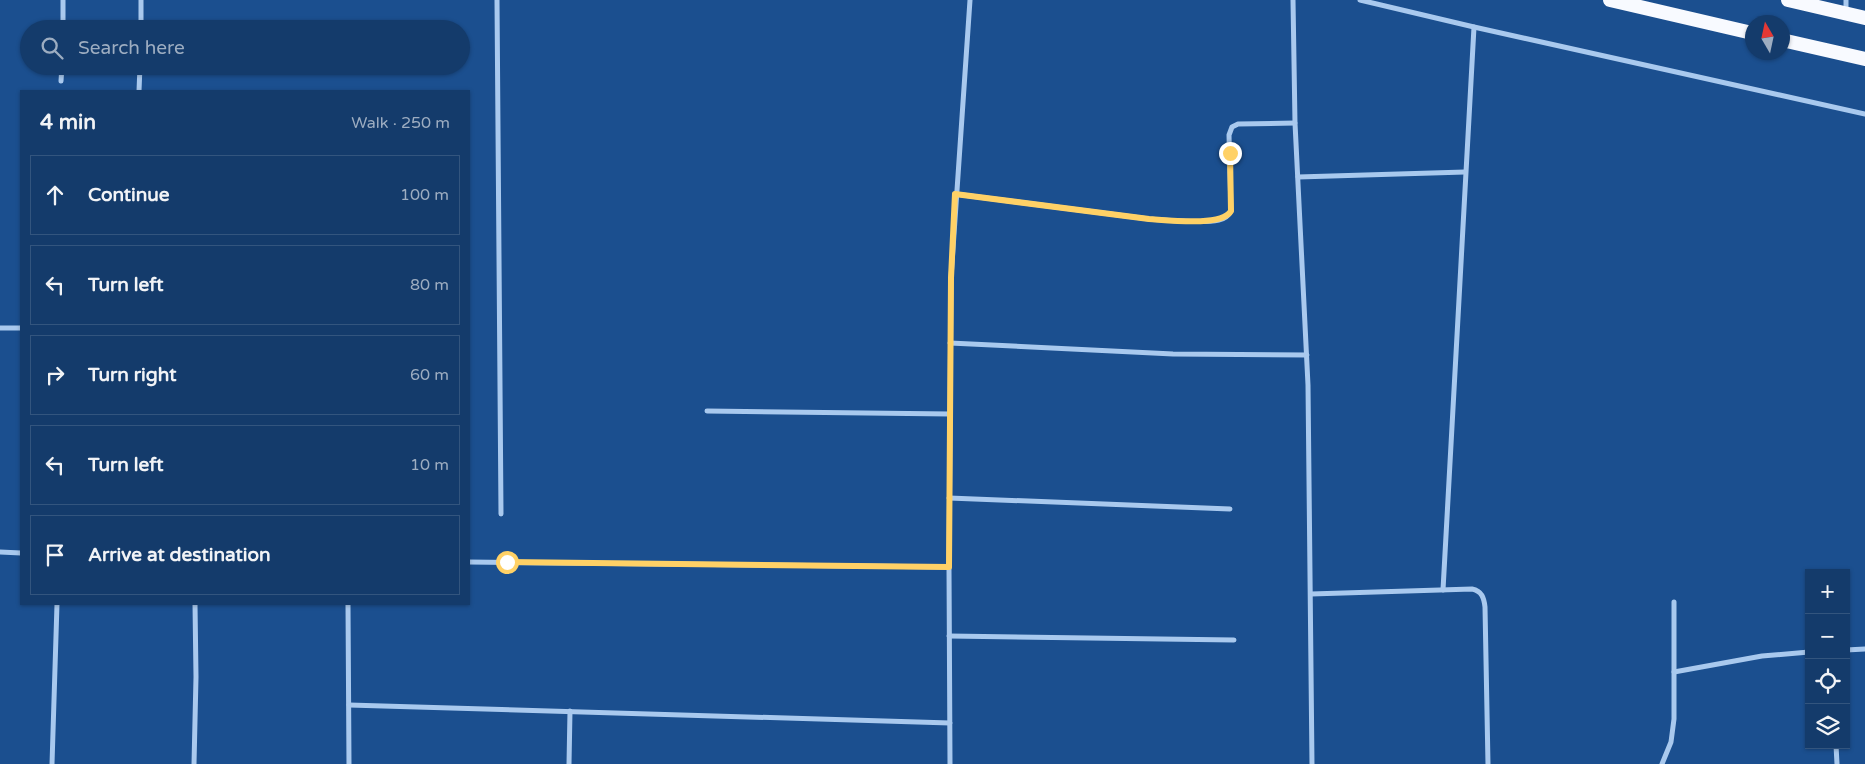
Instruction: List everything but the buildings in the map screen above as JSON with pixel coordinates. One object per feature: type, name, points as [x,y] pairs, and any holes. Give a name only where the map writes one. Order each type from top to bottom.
[{"type":"highway","points":[[1610,0],[1745,31]]},
{"type":"highway","points":[[1788,0],[1846,7],[1865,18]]},
{"type":"highway","points":[[1790,42],[1865,59]]},
{"type":"street","points":[[63,0],[63,20]]},
{"type":"street","points":[[141,0],[141,20]]},
{"type":"street","points":[[497,0],[502,514]]},
{"type":"street","points":[[950,764],[951,278],[955,194],[970,0]]},
{"type":"street","points":[[1293,0],[1295,123],[1307,355],[1312,764]]},
{"type":"street","points":[[1360,0],[1865,114]]},
{"type":"street","points":[[1443,590],[1474,27]]},
{"type":"street","points":[[61,75],[61,81]]},
{"type":"street","points":[[139,90],[140,75]]},
{"type":"street","points":[[955,194],[1149,219],[1181,221],[1220,220],[1229,215],[1231,211],[1230,135],[1232,127],[1238,124],[1295,123]]},
{"type":"street","points":[[1298,177],[1465,172]]},
{"type":"street","points":[[0,328],[20,328]]},
{"type":"street","points":[[950,343],[1174,354],[1307,355]]},
{"type":"street","points":[[707,411],[950,414]]},
{"type":"street","points":[[950,498],[1230,509]]},
{"type":"street","points":[[0,552],[20,553]]},
{"type":"street","points":[[470,562],[949,567]]},
{"type":"street","points":[[1311,594],[1472,589],[1480,592],[1484,599],[1488,764]]},
{"type":"street","points":[[1662,764],[1671,742],[1674,719],[1674,602]]},
{"type":"street","points":[[52,764],[57,605]]},
{"type":"street","points":[[194,764],[195,605]]},
{"type":"street","points":[[348,605],[349,764]]},
{"type":"street","points":[[949,636],[1234,640]]},
{"type":"street","points":[[1850,650],[1865,650]]},
{"type":"street","points":[[1674,672],[1762,656],[1805,652]]},
{"type":"street","points":[[349,705],[950,723]]},
{"type":"street","points":[[569,764],[570,711]]},
{"type":"street","points":[[1836,749],[1837,764]]},
{"type":"route","points":[[507,562],[949,567],[951,278],[955,194],[1149,219],[1181,221],[1220,220],[1229,215],[1231,211],[1230,153]]}]
